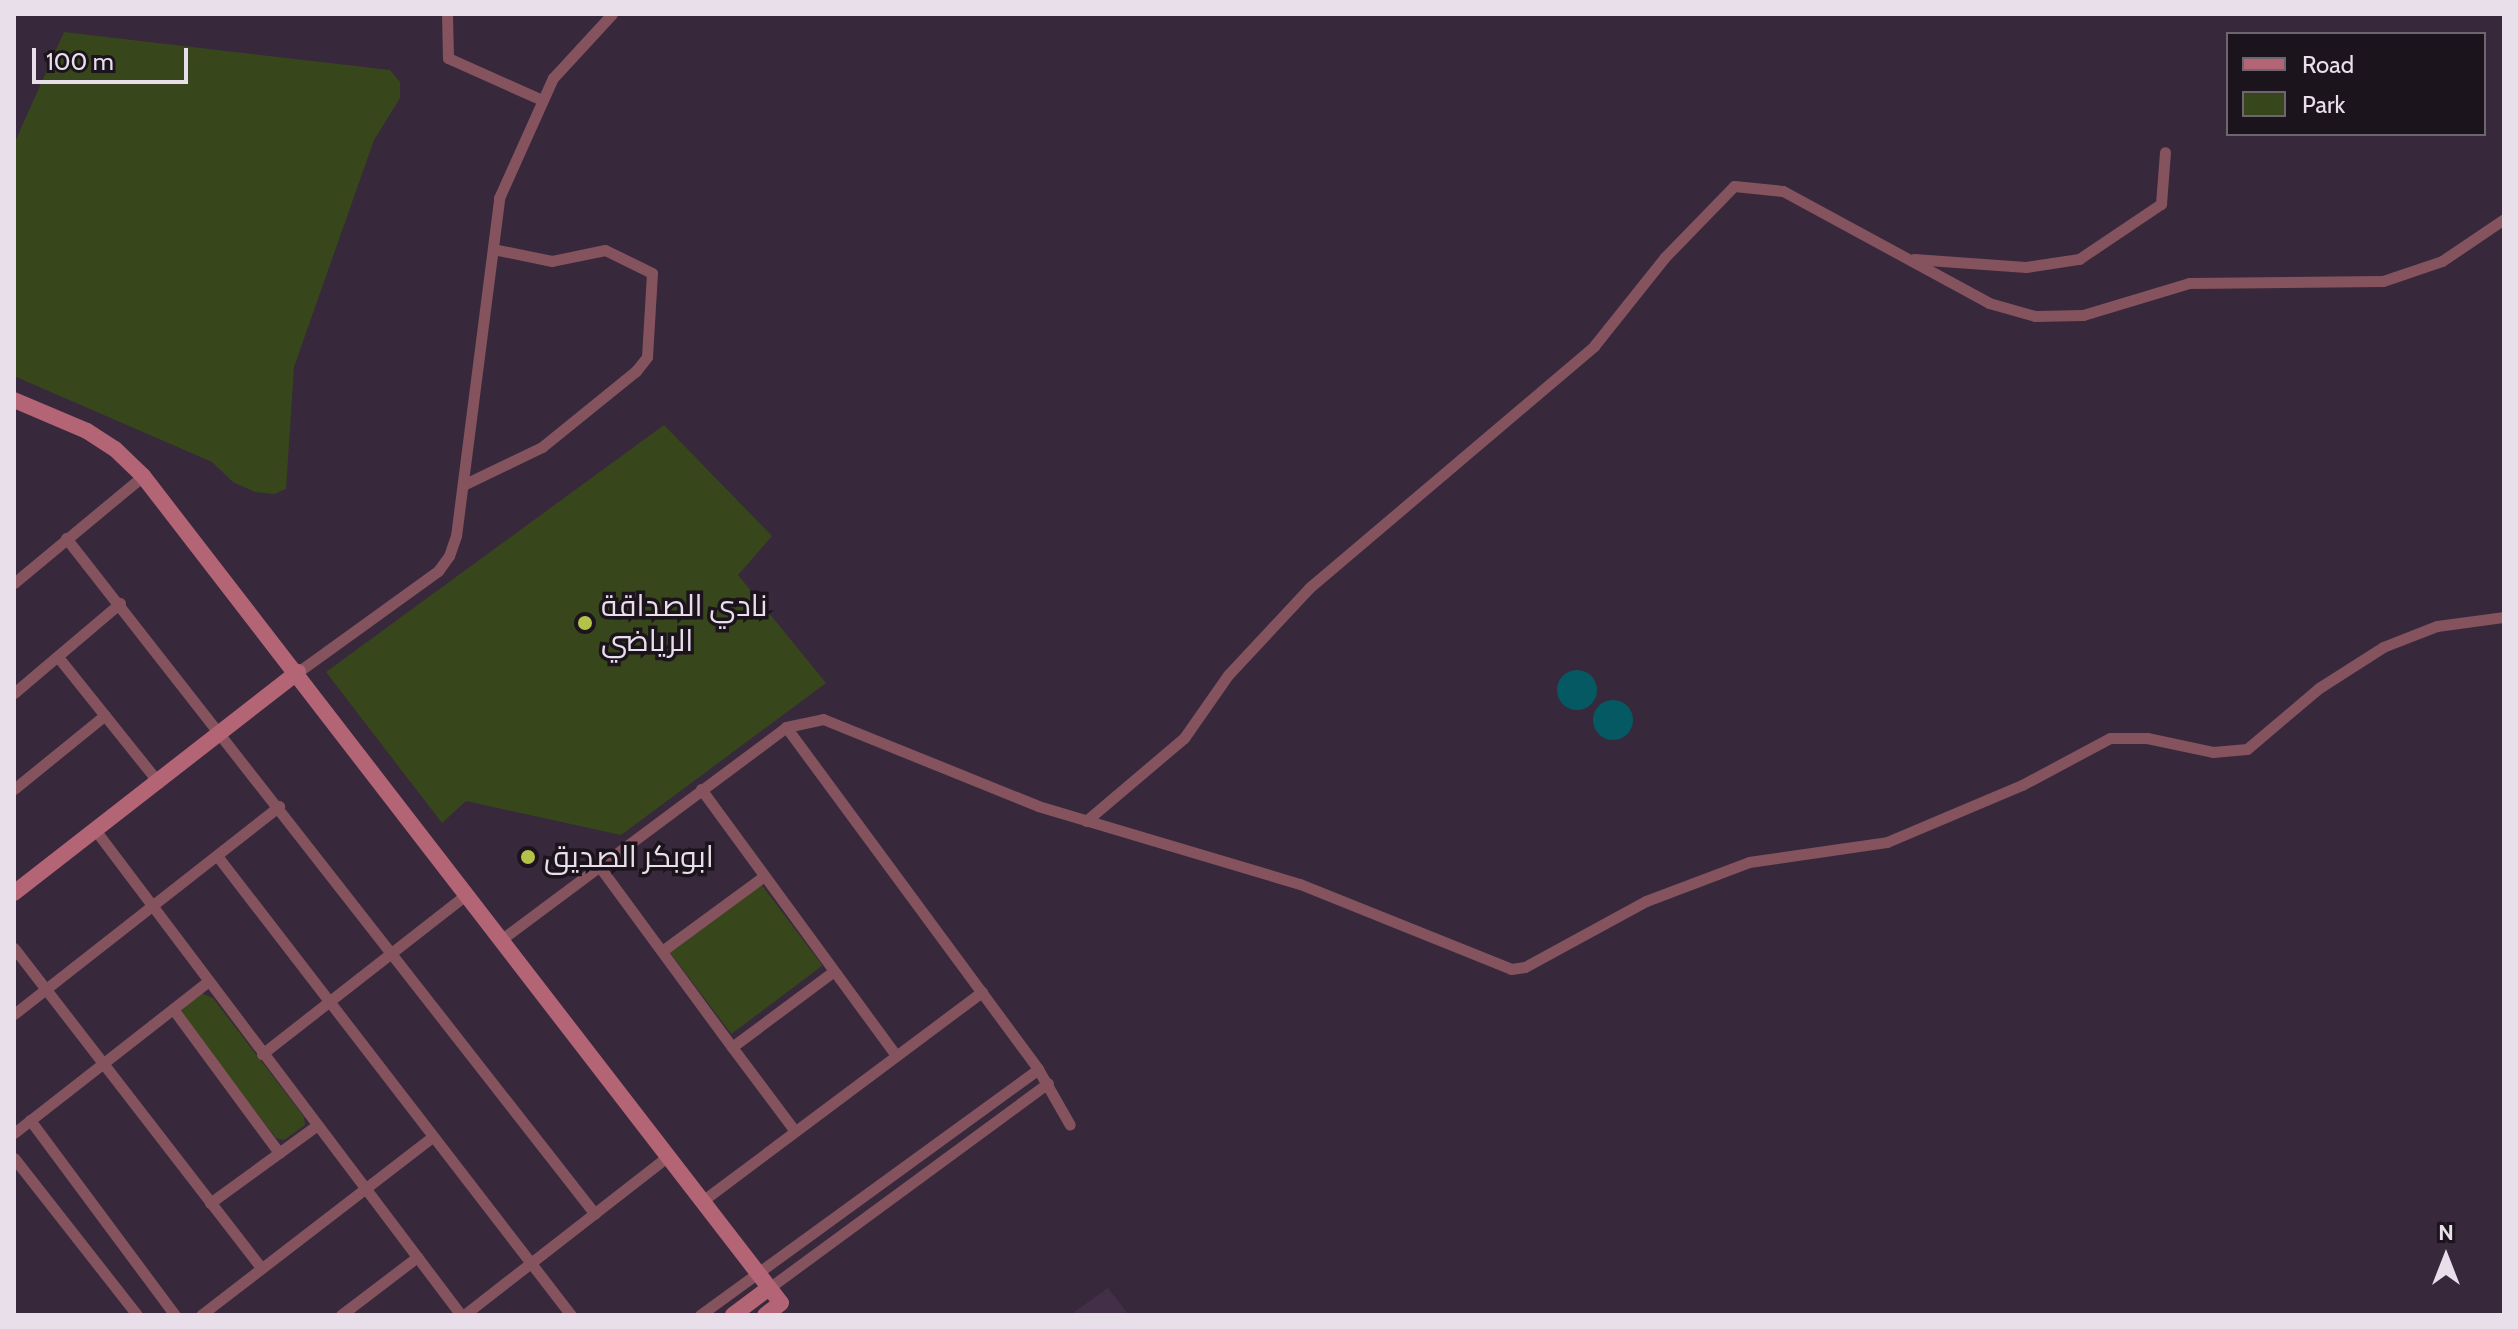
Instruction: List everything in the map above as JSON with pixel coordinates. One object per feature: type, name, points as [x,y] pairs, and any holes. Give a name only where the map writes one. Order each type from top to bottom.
[{"type":"street","points":[[447,14],[447,53],[452,62],[542,100]]},
{"type":"street","points":[[14,893],[298,672],[438,571],[456,536],[499,198],[542,100],[583,41],[612,14]]},
{"type":"street","points":[[1913,259],[2026,267],[2079,259],[2161,204],[2165,152]]},
{"type":"street","points":[[1086,821],[1184,738],[1228,675],[1309,588],[1594,346],[1665,257],[1728,189],[1754,184],[1783,191],[1913,259],[1944,280],[2013,313],[2055,317],[2083,315],[2189,283],[2383,281],[2442,261],[2504,219]]},
{"type":"street","points":[[463,485],[542,447],[636,371],[647,357],[652,273],[605,250],[552,261],[493,249]]},
{"type":"street","points":[[14,400],[87,431],[115,449],[143,476],[298,672],[701,1202],[786,1309],[765,1315]]},
{"type":"street","points":[[14,583],[143,476]]},
{"type":"street","points":[[66,538],[223,733],[595,1214]]},
{"type":"street","points":[[14,693],[120,603]]},
{"type":"street","points":[[502,939],[786,727],[823,719],[1086,821],[1300,884],[1497,967],[1517,969],[1646,901],[1766,857],[1887,842],[2022,785],[2110,738],[2147,738],[2213,752],[2247,749],[2319,688],[2383,647],[2437,626],[2504,617]]},
{"type":"street","points":[[58,657],[159,783]]},
{"type":"street","points":[[14,789],[105,715]]},
{"type":"street","points":[[786,727],[1048,1083],[1070,1125]]},
{"type":"street","points":[[701,789],[896,1055]]},
{"type":"street","points":[[14,1014],[218,857],[279,806]]},
{"type":"street","points":[[96,831],[151,908],[462,1315],[667,1157]]},
{"type":"street","points":[[218,857],[431,1138],[571,1315]]},
{"type":"street","points":[[599,866],[794,1130]]},
{"type":"street","points":[[662,951],[764,876]]},
{"type":"street","points":[[262,1054],[468,893]]},
{"type":"street","points":[[14,948],[261,1268]]},
{"type":"street","points":[[732,1047],[834,971]]},
{"type":"street","points":[[14,1133],[207,982]]},
{"type":"street","points":[[701,1202],[982,992]]},
{"type":"street","points":[[173,1009],[279,1153]]},
{"type":"street","points":[[700,1315],[1038,1069]]},
{"type":"street","points":[[733,1315],[1048,1083]]},
{"type":"street","points":[[30,1120],[175,1315]]},
{"type":"street","points":[[210,1203],[316,1126]]},
{"type":"street","points":[[201,1315],[431,1138]]},
{"type":"street","points":[[14,1158],[137,1315]]},
{"type":"street","points":[[341,1315],[417,1257]]},
{"type":"shaded area","points":[[1577,670],[1591,676],[1597,690],[1591,704],[1577,710],[1563,704],[1557,690],[1563,676]]},
{"type":"shaded area","points":[[1613,700],[1627,706],[1633,720],[1627,734],[1613,740],[1599,734],[1593,720],[1599,706]]},
{"type":"shaded area","points":[[1108,1288],[1129,1315],[1070,1315]]},
{"type":"green space","points":[[64,32],[390,70],[400,82],[400,98],[374,140],[294,367],[286,489],[274,494],[255,492],[233,482],[212,462],[14,376],[14,144]]},
{"type":"green space","name":"نادي الصداقة الرياضي","points":[[664,425],[772,536],[738,575],[826,683],[621,835],[466,801],[442,823],[326,672]]},
{"type":"green space","points":[[761,884],[822,965],[731,1034],[670,953]]},
{"type":"green space","points":[[198,992],[213,998],[304,1117],[305,1125],[284,1140],[276,1138],[179,1012]]},
{"type":"place","name":"نادي الصداقة الرياضي","points":[[585,623]]},
{"type":"place","name":"ابوبكر الصديق","points":[[528,857]]}]
